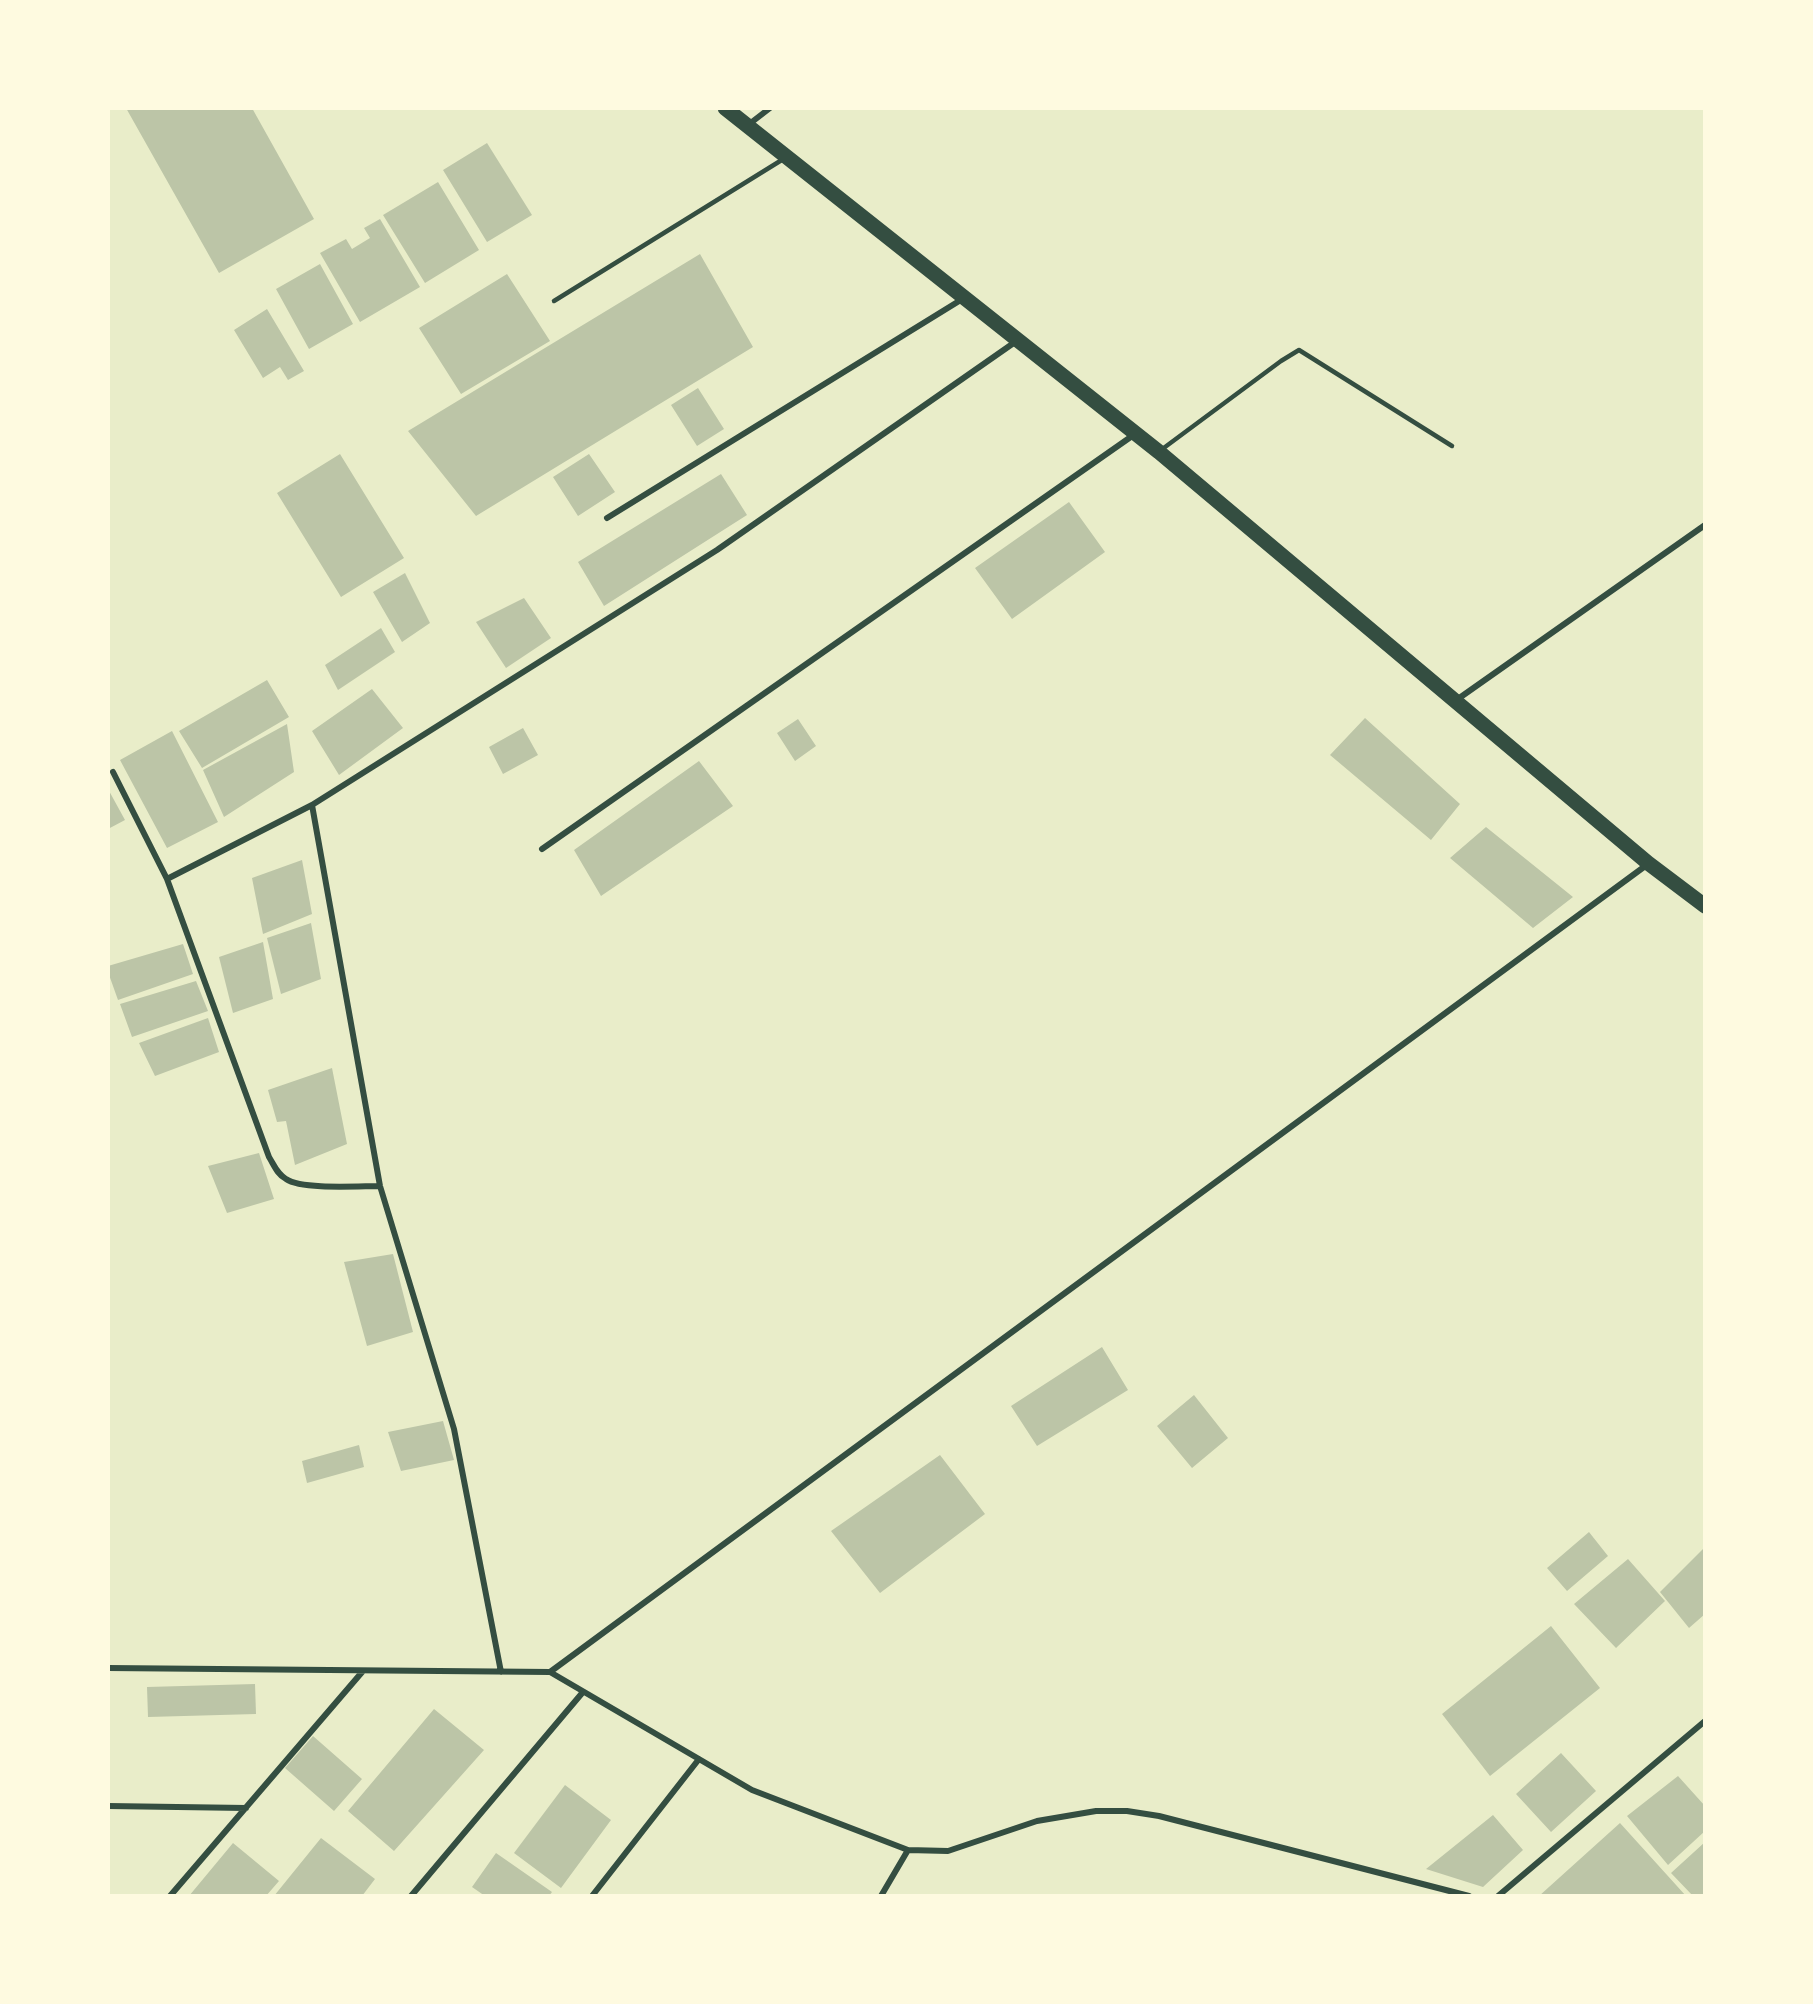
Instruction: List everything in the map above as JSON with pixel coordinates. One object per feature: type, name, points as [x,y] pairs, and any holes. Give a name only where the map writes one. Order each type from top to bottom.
[{"type":"main road","points":[[725,108],[1159,452],[1648,863],[1705,906]]},
{"type":"street","points":[[747,126],[770,108]]},
{"type":"street","points":[[607,518],[965,297]]},
{"type":"street","points":[[167,879],[312,805],[717,550],[1018,339]]},
{"type":"street","points":[[542,849],[1136,434]]},
{"type":"street","points":[[1455,701],[1705,525]]},
{"type":"street","points":[[113,772],[167,879],[265,1146],[277,1171],[287,1180],[309,1185],[380,1186]]},
{"type":"street","points":[[312,805],[380,1186],[454,1429],[501,1672]]},
{"type":"street","points":[[550,1672],[1648,863]]},
{"type":"street","points":[[108,1668],[550,1672],[752,1790],[908,1850],[948,1851],[1037,1821],[1096,1811],[1127,1811],[1159,1816],[1469,1896]]},
{"type":"street","points":[[170,1896],[363,1671]]},
{"type":"street","points":[[411,1896],[583,1692]]},
{"type":"street","points":[[1498,1896],[1705,1721]]},
{"type":"street","points":[[592,1896],[699,1760]]},
{"type":"street","points":[[108,1806],[246,1808]]},
{"type":"street","points":[[881,1896],[908,1850]]},
{"type":"lane","points":[[554,301],[787,157]]},
{"type":"lane","points":[[1159,452],[1299,350],[1452,446]]},
{"type":"building","points":[[126,108],[252,108],[314,219],[219,273]]},
{"type":"building","points":[[487,143],[532,215],[487,242],[443,170]]},
{"type":"building","points":[[438,182],[479,250],[425,283],[383,215]]},
{"type":"building","points":[[380,219],[420,287],[360,322],[320,253],[346,239],[352,249],[370,238],[364,228]]},
{"type":"building","points":[[700,254],[753,347],[476,516],[408,431]]},
{"type":"building","points":[[320,264],[353,324],[309,349],[276,289]]},
{"type":"building","points":[[507,274],[550,341],[461,394],[419,328]]},
{"type":"building","points":[[267,309],[304,371],[288,380],[280,367],[263,378],[234,330]]},
{"type":"building","points":[[698,388],[724,429],[697,446],[671,405]]},
{"type":"building","points":[[340,454],[404,558],[341,597],[277,493]]},
{"type":"building","points":[[589,454],[615,492],[578,516],[553,477]]},
{"type":"building","points":[[721,474],[747,515],[604,606],[578,562]]},
{"type":"building","points":[[1069,502],[1105,552],[1012,619],[975,568]]},
{"type":"building","points":[[405,573],[430,623],[402,642],[373,592]]},
{"type":"building","points":[[524,598],[551,638],[506,668],[476,622]]},
{"type":"building","points":[[381,628],[395,652],[338,690],[325,665]]},
{"type":"building","points":[[267,680],[289,717],[202,768],[179,731]]},
{"type":"building","points":[[372,689],[403,728],[339,775],[312,731]]},
{"type":"building","points":[[1365,718],[1460,804],[1431,840],[1330,755]]},
{"type":"building","points":[[798,719],[816,746],[795,761],[777,733]]},
{"type":"building","points":[[287,724],[294,772],[224,817],[203,770]]},
{"type":"building","points":[[523,728],[538,755],[503,774],[489,747]]},
{"type":"building","points":[[172,731],[218,822],[167,848],[120,760]]},
{"type":"building","points":[[699,761],[733,806],[601,896],[574,850]]},
{"type":"building","points":[[108,789],[125,820],[108,829]]},
{"type":"building","points":[[1486,827],[1573,897],[1533,928],[1450,858]]},
{"type":"building","points":[[302,860],[312,914],[263,934],[252,878]]},
{"type":"building","points":[[311,923],[321,979],[281,994],[267,938]]},
{"type":"building","points":[[263,942],[273,999],[233,1013],[219,957]]},
{"type":"building","points":[[183,944],[193,974],[118,1000],[108,966]]},
{"type":"building","points":[[196,981],[208,1011],[132,1037],[120,1004]]},
{"type":"building","points":[[208,1018],[219,1052],[155,1076],[139,1043]]},
{"type":"building","points":[[332,1068],[347,1144],[295,1165],[286,1121],[277,1122],[268,1090]]},
{"type":"building","points":[[259,1153],[274,1199],[227,1213],[208,1166]]},
{"type":"building","points":[[393,1254],[413,1332],[367,1346],[344,1262]]},
{"type":"building","points":[[1102,1347],[1128,1390],[1037,1446],[1011,1406]]},
{"type":"building","points":[[1194,1395],[1228,1438],[1192,1468],[1157,1426]]},
{"type":"building","points":[[443,1421],[454,1460],[401,1471],[388,1432]]},
{"type":"building","points":[[359,1445],[364,1467],[307,1483],[302,1461]]},
{"type":"building","points":[[940,1455],[985,1514],[880,1593],[831,1531]]},
{"type":"building","points":[[1589,1532],[1608,1556],[1567,1591],[1547,1568]]},
{"type":"building","points":[[1705,1547],[1705,1614],[1689,1628],[1660,1592]]},
{"type":"building","points":[[1628,1559],[1665,1601],[1616,1648],[1574,1604]]},
{"type":"building","points":[[1551,1626],[1600,1688],[1490,1776],[1442,1714]]},
{"type":"building","points":[[255,1684],[256,1714],[148,1717],[147,1687]]},
{"type":"building","points":[[434,1709],[484,1750],[394,1851],[348,1811]]},
{"type":"building","points":[[313,1736],[362,1779],[334,1811],[285,1768]]},
{"type":"building","points":[[1561,1753],[1596,1791],[1551,1832],[1516,1794]]},
{"type":"building","points":[[1678,1776],[1705,1806],[1705,1831],[1668,1865],[1627,1816]]},
{"type":"building","points":[[565,1785],[611,1820],[561,1888],[514,1853]]},
{"type":"building","points":[[1493,1815],[1523,1850],[1483,1887],[1426,1869]]},
{"type":"building","points":[[1620,1823],[1686,1896],[1539,1896]]},
{"type":"building","points":[[321,1838],[375,1879],[362,1896],[274,1896]]},
{"type":"building","points":[[1705,1842],[1705,1896],[1693,1896],[1671,1873]]},
{"type":"building","points":[[233,1843],[279,1881],[266,1896],[189,1896]]},
{"type":"building","points":[[496,1853],[552,1892],[549,1896],[485,1896],[472,1887]]}]
